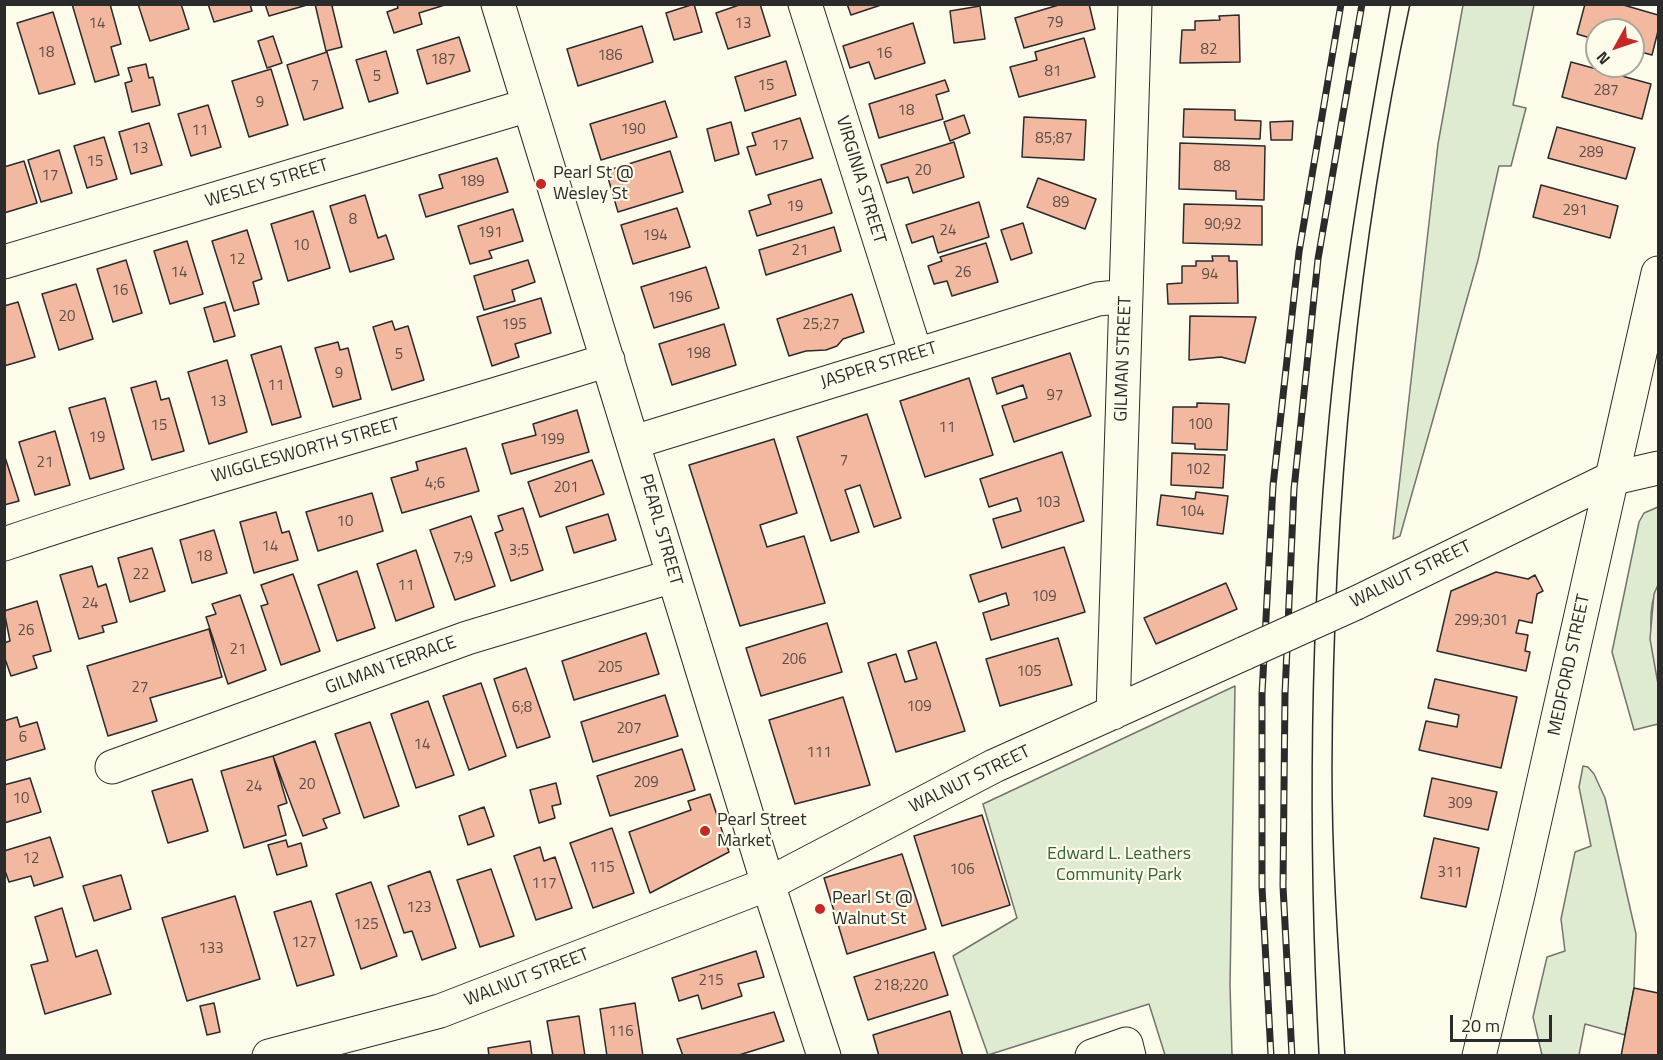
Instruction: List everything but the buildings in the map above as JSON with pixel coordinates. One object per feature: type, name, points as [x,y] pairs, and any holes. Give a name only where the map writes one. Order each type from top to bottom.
[{"type":"street","name":"PEARL STREET","points":[[498,4],[768,884],[824,1056]]},
{"type":"street","name":"VIRGINIA STREET","points":[[805,4],[916,355]]},
{"type":"street","name":"GILMAN STREET","points":[[1113,713],[1135,4]]},
{"type":"street","name":"WESLEY STREET","points":[[4,262],[529,105]]},
{"type":"street","name":"MEDFORD STREET","points":[[1479,1056],[1560,713],[1610,479],[1659,273]]},
{"type":"street","name":"JASPER STREET","points":[[634,442],[1098,299],[1126,296]]},
{"type":"street","name":"WIGGLESWORTH STREET","points":[[4,544],[128,502],[348,440],[608,360]]},
{"type":"street","name":"WALNUT STREET","points":[[269,1056],[304,1052],[440,1011],[768,884],[994,766],[1356,603],[1610,479],[1659,468]]},
{"type":"street","name":"GILMAN TERRACE","points":[[112,767],[466,638],[673,576]]},
{"type":"street","points":[[1092,1056],[1126,1044],[1129,1056]]},
{"type":"green space","points":[[1463,5],[1534,5],[1513,105],[1526,108],[1511,166],[1499,166],[1478,260],[1400,536],[1393,539],[1438,144]]},
{"type":"green space","points":[[1658,507],[1658,585],[1651,621],[1659,687],[1658,724],[1634,730],[1612,652],[1639,522],[1644,513]]},
{"type":"green space","name":"Edward L. Leathers Community Park","points":[[1235,686],[1230,985],[1232,1055],[1165,1055],[1149,1004],[988,1055],[953,956],[1017,918],[983,804]]},
{"type":"green space","points":[[1583,766],[1588,767],[1594,774],[1605,798],[1636,934],[1634,988],[1625,1035],[1585,1024],[1579,1055],[1542,1055],[1533,1017],[1547,957],[1565,951],[1561,919],[1575,852],[1591,846],[1579,787]]},
{"type":"shaded area","points":[[1658,585],[1658,684],[1650,639],[1654,594]]},
{"type":"tram line","points":[[1319,1056],[1313,896],[1312,737],[1322,499],[1334,367],[1348,263],[1391,4]]},
{"type":"tram line","points":[[1345,1056],[1332,805],[1333,673],[1337,577],[1351,385],[1362,289],[1375,193],[1410,4]]},
{"type":"railway","points":[[1271,1056],[1262,887],[1262,694],[1273,486],[1299,252],[1341,4]]},
{"type":"railway","points":[[1292,1056],[1283,886],[1285,694],[1294,489],[1318,259],[1362,4]]},
{"type":"place","name":"Pearl St @ Wesley St","points":[[541,184]]},
{"type":"place","name":"Pearl Street Market","points":[[705,831]]},
{"type":"place","name":"Pearl St @ Walnut St","points":[[820,909]]}]
